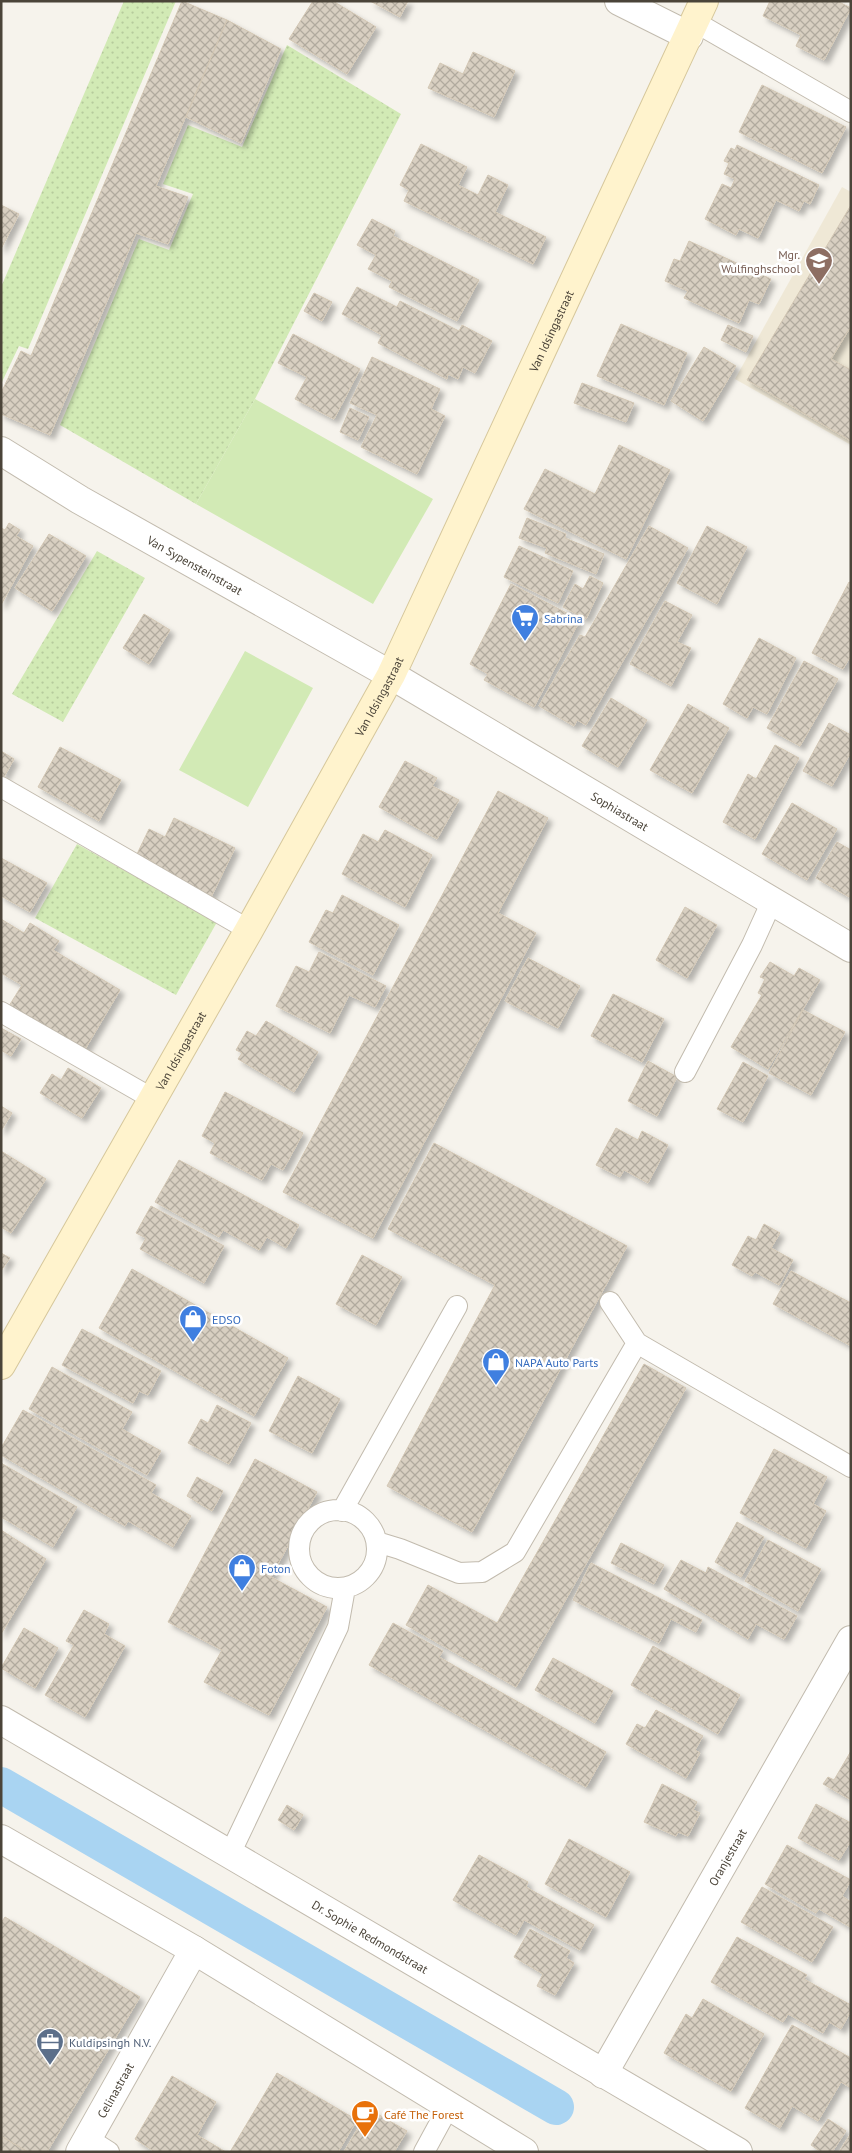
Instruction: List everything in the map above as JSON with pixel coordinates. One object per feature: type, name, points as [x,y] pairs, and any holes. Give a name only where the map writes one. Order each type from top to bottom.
[{"type":"main road","name":"Van Idsingastraat","points":[[1,1365],[249,930],[390,675],[696,20]]},
{"type":"street","points":[[619,1],[696,20]]},
{"type":"street","name":"Van Sypensteinstraat","points":[[1,451],[80,500],[390,675]]},
{"type":"street","name":"Sophiastraat","points":[[390,675],[851,948]]},
{"type":"street","name":"Oranjestraat","points":[[604,2074],[851,1640]]},
{"type":"street","name":"Dr. Sophie Redmondstraat","points":[[1,1720],[738,2152]]},
{"type":"street","points":[[1,1839],[194,1950],[524,2152]]},
{"type":"street","name":"Celinastraat","points":[[92,2147],[194,1950]]},
{"type":"lane","points":[[696,20],[851,112]]},
{"type":"lane","points":[[1,786],[249,930]]},
{"type":"lane","points":[[685,1072],[752,945],[772,901]]},
{"type":"lane","points":[[1,1012],[153,1099]]},
{"type":"lane","points":[[610,1302],[637,1343],[851,1467]]},
{"type":"lane","points":[[342,1511],[457,1306]]},
{"type":"lane","points":[[377,1542],[400,1549],[459,1574],[482,1572],[515,1552],[637,1343]]},
{"type":"lane","points":[[342,1511],[354,1514],[365,1520],[373,1530],[377,1542],[377,1554],[374,1567],[357,1584],[345,1588],[332,1588],[319,1583],[309,1575],[302,1564],[299,1551],[301,1538],[307,1526],[317,1517],[329,1512],[342,1511]]},
{"type":"lane","points":[[230,1854],[338,1627],[345,1588]]},
{"type":"lane","points":[[424,2152],[449,2106]]},
{"type":"shaded area","name":"Mgr. Wulfinghschool","points":[[842,187],[851,192],[851,445],[735,379]]},
{"type":"green space","points":[[124,1],[176,1],[28,349],[19,346],[1,384],[1,287]]},
{"type":"green space","points":[[287,45],[401,114],[255,399],[196,504],[60,425],[139,239],[169,250],[193,194],[163,184],[188,125],[242,147]]},
{"type":"green space","points":[[255,399],[433,499],[373,604],[196,504]]},
{"type":"green space","points":[[97,551],[145,578],[63,722],[12,694]]},
{"type":"green space","points":[[245,651],[313,688],[248,807],[179,770]]},
{"type":"green space","points":[[77,844],[217,922],[176,995],[35,918]]},
{"type":"building","points":[[182,1],[227,20],[156,186],[188,197],[168,244],[136,233],[50,435],[1,414],[1,393],[21,351],[31,356]]},
{"type":"building","points":[[313,1],[333,1],[376,27],[347,74],[289,39]]},
{"type":"building","points":[[370,1],[408,1],[400,17]]},
{"type":"building","points":[[770,1],[837,1],[851,8],[824,60],[796,46],[801,35],[763,16]]},
{"type":"building","points":[[227,20],[281,49],[241,143],[186,117]]},
{"type":"building","points":[[473,52],[515,71],[494,117],[428,88],[440,63],[463,74]]},
{"type":"building","points":[[762,85],[846,127],[822,173],[739,132]]},
{"type":"building","points":[[421,144],[467,167],[458,185],[478,195],[488,175],[508,185],[495,212],[546,237],[533,264],[404,201],[409,190],[400,185]]},
{"type":"building","points":[[737,145],[819,185],[810,204],[804,201],[799,211],[776,200],[758,238],[739,229],[736,235],[705,219],[722,184],[731,188],[735,179],[724,174],[729,163],[724,161],[731,148],[735,150]]},
{"type":"building","points":[[1,205],[19,214],[1,249]]},
{"type":"building","name":"Mgr. Wulfinghschool","points":[[851,205],[851,326],[831,359],[851,370],[851,441],[747,380]]},
{"type":"building","points":[[372,219],[395,231],[393,236],[479,280],[457,321],[389,287],[392,281],[368,269],[376,255],[357,245]]},
{"type":"building","points":[[689,241],[771,279],[759,304],[749,300],[739,323],[684,298],[688,291],[665,281],[674,259],[680,261]]},
{"type":"building","points":[[357,287],[397,307],[400,301],[459,331],[462,325],[492,341],[475,373],[463,367],[458,379],[448,374],[447,379],[378,343],[382,335],[342,314]]},
{"type":"building","points":[[314,293],[332,302],[322,321],[304,311]]},
{"type":"building","points":[[621,324],[687,353],[664,405],[597,376]]},
{"type":"building","points":[[728,325],[753,336],[746,352],[721,340]]},
{"type":"building","points":[[293,334],[360,369],[334,419],[295,399],[307,377],[278,363]]},
{"type":"building","points":[[704,347],[736,366],[703,421],[671,401]]},
{"type":"building","points":[[372,357],[440,389],[431,409],[445,416],[417,474],[361,447],[377,415],[350,403]]},
{"type":"building","points":[[582,383],[634,403],[626,422],[574,403]]},
{"type":"building","points":[[350,408],[369,417],[358,440],[340,432]]},
{"type":"building","points":[[619,445],[670,470],[626,559],[524,509],[545,469],[595,494]]},
{"type":"building","points":[[527,518],[566,534],[565,538],[604,554],[596,574],[545,553],[547,548],[519,538]]},
{"type":"building","points":[[9,523],[20,530],[16,536],[33,546],[1,605],[1,528],[5,530]]},
{"type":"building","points":[[649,526],[688,548],[586,725],[577,720],[574,726],[539,706],[580,635],[585,637]]},
{"type":"building","points":[[707,526],[747,547],[717,604],[677,583]]},
{"type":"building","points":[[49,534],[86,556],[52,611],[15,588]]},
{"type":"building","points":[[519,546],[573,571],[558,603],[504,577]]},
{"type":"building","points":[[590,576],[603,583],[586,619],[563,607],[575,584],[583,589]]},
{"type":"building","points":[[849,582],[851,583],[851,655],[843,669],[812,653]]},
{"type":"building","name":"Sabrina","points":[[511,584],[580,620],[534,707],[484,680],[488,674],[470,664]]},
{"type":"building","points":[[665,601],[692,615],[677,642],[691,648],[671,686],[630,664]]},
{"type":"building","points":[[144,614],[170,630],[149,664],[123,648]]},
{"type":"building","points":[[759,638],[796,658],[767,714],[753,707],[747,718],[723,704]]},
{"type":"building","points":[[804,661],[838,679],[800,746],[767,728]]},
{"type":"building","points":[[611,698],[647,720],[618,767],[582,746]]},
{"type":"building","points":[[688,704],[729,728],[692,793],[650,770]]},
{"type":"building","points":[[829,723],[851,735],[851,752],[832,786],[803,771]]},
{"type":"building","points":[[775,745],[799,758],[755,839],[723,822],[748,774],[756,779]]},
{"type":"building","points":[[60,747],[121,780],[99,821],[38,787]]},
{"type":"building","points":[[1,751],[14,759],[4,777],[1,775]]},
{"type":"building","points":[[405,761],[437,778],[432,786],[459,800],[437,839],[379,807]]},
{"type":"building","points":[[498,791],[548,818],[498,913],[536,933],[373,1238],[283,1192]]},
{"type":"building","points":[[792,803],[837,829],[807,880],[762,854]]},
{"type":"building","points":[[174,818],[235,848],[211,897],[151,867],[154,862],[137,854],[149,829],[165,837]]},
{"type":"building","points":[[385,830],[432,855],[405,907],[342,874],[363,834],[378,842]]},
{"type":"building","points":[[837,842],[851,850],[851,894],[849,897],[816,878]]},
{"type":"building","points":[[1,858],[47,883],[30,912],[1,896]]},
{"type":"building","points":[[342,895],[399,925],[373,975],[309,942],[326,910],[333,913]]},
{"type":"building","points":[[685,907],[717,925],[687,978],[656,960]]},
{"type":"building","points":[[1,919],[24,933],[30,923],[59,941],[53,950],[120,990],[84,1051],[9,1006],[22,985],[1,973]]},
{"type":"building","points":[[319,952],[386,986],[375,1007],[349,995],[330,1033],[276,1006],[296,966],[309,972]]},
{"type":"building","points":[[528,958],[580,986],[558,1028],[505,1001]]},
{"type":"building","points":[[770,962],[794,976],[799,968],[820,980],[768,1069],[731,1047],[762,995],[758,993],[765,979],[760,977]]},
{"type":"building","points":[[613,994],[664,1019],[642,1062],[591,1036]]},
{"type":"building","points":[[803,1010],[845,1032],[811,1095],[769,1073]]},
{"type":"building","points":[[266,1021],[318,1052],[294,1092],[238,1059],[242,1053],[236,1050],[247,1031],[256,1036]]},
{"type":"building","points":[[1,1028],[21,1039],[11,1056],[1,1050]]},
{"type":"building","points":[[648,1061],[677,1077],[657,1116],[628,1101]]},
{"type":"building","points":[[743,1062],[768,1076],[743,1122],[717,1109]]},
{"type":"building","points":[[68,1068],[101,1088],[82,1118],[40,1093],[52,1074],[61,1080]]},
{"type":"building","points":[[225,1092],[303,1133],[283,1170],[271,1164],[262,1180],[210,1153],[215,1143],[202,1136]]},
{"type":"building","points":[[1,1106],[12,1113],[1,1131]]},
{"type":"building","points":[[616,1128],[638,1140],[642,1131],[668,1145],[648,1183],[624,1170],[620,1177],[596,1165]]},
{"type":"building","name":"NAPA Auto Parts","points":[[434,1143],[627,1246],[472,1532],[387,1486],[495,1285],[388,1229]]},
{"type":"building","points":[[1,1151],[46,1179],[11,1233],[1,1227]]},
{"type":"building","points":[[179,1160],[299,1225],[286,1248],[267,1237],[259,1250],[223,1230],[219,1237],[155,1202]]},
{"type":"building","points":[[151,1206],[224,1246],[204,1283],[140,1249],[146,1238],[136,1233]]},
{"type":"building","points":[[764,1224],[780,1233],[771,1248],[793,1260],[779,1285],[755,1272],[752,1276],[732,1265],[748,1236],[756,1240]]},
{"type":"building","points":[[1,1253],[10,1258],[1,1271]]},
{"type":"building","points":[[362,1255],[402,1277],[376,1325],[336,1304]]},
{"type":"building","name":"EDSO","points":[[132,1269],[288,1358],[254,1416],[99,1328]]},
{"type":"building","points":[[791,1271],[851,1303],[851,1346],[773,1304]]},
{"type":"building","points":[[82,1329],[161,1371],[148,1395],[139,1391],[133,1403],[62,1365]]},
{"type":"building","points":[[644,1364],[686,1388],[516,1687],[406,1625],[428,1585],[497,1623]]},
{"type":"building","points":[[52,1367],[132,1412],[122,1429],[161,1451],[147,1475],[29,1409]]},
{"type":"building","points":[[298,1376],[340,1399],[312,1453],[269,1431]]},
{"type":"building","points":[[217,1405],[251,1423],[229,1464],[188,1443],[201,1419],[208,1423]]},
{"type":"building","points":[[23,1410],[156,1485],[151,1493],[191,1516],[173,1547],[128,1521],[125,1526],[1,1455],[1,1448]]},
{"type":"building","points":[[774,1449],[827,1477],[813,1504],[826,1511],[806,1548],[740,1513]]},
{"type":"building","name":"Foton","points":[[255,1459],[317,1492],[271,1577],[327,1607],[269,1715],[204,1682],[222,1650],[168,1622]]},
{"type":"building","points":[[1,1463],[77,1507],[53,1547],[1,1517]]},
{"type":"building","points":[[197,1477],[223,1491],[212,1511],[187,1496]]},
{"type":"building","points":[[737,1522],[764,1537],[741,1577],[715,1562]]},
{"type":"building","points":[[1,1530],[46,1559],[1,1634]]},
{"type":"building","points":[[768,1540],[821,1569],[798,1611],[745,1581]]},
{"type":"building","points":[[621,1543],[664,1565],[654,1584],[611,1563]]},
{"type":"building","points":[[681,1560],[706,1573],[708,1567],[797,1616],[784,1639],[756,1624],[748,1639],[664,1589]]},
{"type":"building","points":[[591,1563],[702,1620],[696,1632],[671,1619],[659,1643],[573,1600]]},
{"type":"building","points":[[84,1610],[109,1624],[104,1634],[125,1646],[85,1717],[45,1695],[74,1645],[66,1641]]},
{"type":"building","points":[[393,1623],[443,1651],[439,1657],[606,1752],[586,1787],[369,1665]]},
{"type":"building","points":[[24,1628],[58,1648],[35,1688],[1,1668]]},
{"type":"building","points":[[653,1646],[740,1695],[718,1734],[631,1685]]},
{"type":"building","points":[[553,1658],[613,1691],[595,1723],[535,1690]]},
{"type":"building","points":[[656,1710],[703,1736],[695,1750],[700,1753],[686,1778],[626,1744],[637,1724],[645,1728]]},
{"type":"building","points":[[851,1751],[851,1800],[823,1784],[828,1777],[834,1780]]},
{"type":"building","points":[[662,1784],[697,1802],[693,1810],[700,1813],[688,1836],[678,1832],[676,1836],[644,1822]]},
{"type":"building","points":[[816,1804],[851,1823],[851,1845],[849,1844],[839,1860],[798,1838]]},
{"type":"building","points":[[287,1805],[303,1815],[294,1830],[278,1820]]},
{"type":"building","points":[[569,1839],[630,1872],[606,1917],[545,1884]]},
{"type":"building","points":[[787,1845],[851,1880],[842,1896],[851,1902],[850,1927],[819,1909],[816,1913],[765,1884]]},
{"type":"building","points":[[479,1855],[528,1882],[526,1887],[594,1925],[580,1950],[524,1920],[516,1935],[453,1900]]},
{"type":"building","points":[[762,1887],[833,1927],[812,1962],[741,1922]]},
{"type":"building","name":"Kuldipsingh N.V.","points":[[5,1917],[140,1997],[47,2152],[28,2152],[1,2136],[1,1923]]},
{"type":"building","points":[[530,1929],[570,1951],[566,1958],[574,1963],[555,1995],[537,1986],[543,1974],[514,1957]]},
{"type":"building","points":[[737,1937],[807,1975],[804,1979],[851,2005],[851,2011],[841,2029],[829,2022],[823,2033],[788,2014],[783,2022],[711,1982]]},
{"type":"building","points":[[703,1999],[764,2034],[731,2091],[664,2053],[686,2014],[692,2018]]},
{"type":"building","points":[[792,2025],[851,2058],[851,2088],[841,2082],[818,2121],[792,2106],[780,2128],[745,2108]]},
{"type":"building","points":[[277,2073],[357,2120],[338,2152],[230,2152]]},
{"type":"building","points":[[172,2076],[216,2102],[197,2135],[226,2152],[155,2152],[135,2139]]},
{"type":"building","points":[[369,2109],[407,2131],[394,2152],[344,2152]]},
{"type":"building","points":[[828,2119],[846,2131],[832,2152],[821,2152],[811,2145]]},
{"type":"building","points":[[851,2133],[851,2152],[839,2152]]},
{"type":"building","points":[[1,2136],[28,2152],[1,2152]]},
{"type":"waterway","points":[[1,1785],[556,2107]]},
{"type":"place","name":"Mgr. Wulfinghschool","points":[[819,285]]},
{"type":"place","name":"Sabrina","points":[[525,642]]},
{"type":"place","name":"EDSO","points":[[193,1343]]},
{"type":"place","name":"NAPA Auto Parts","points":[[496,1386]]},
{"type":"place","name":"Foton","points":[[242,1592]]},
{"type":"place","name":"Kuldipsingh N.V.","points":[[50,2066]]},
{"type":"place","name":"Café The Forest","points":[[365,2138]]}]
